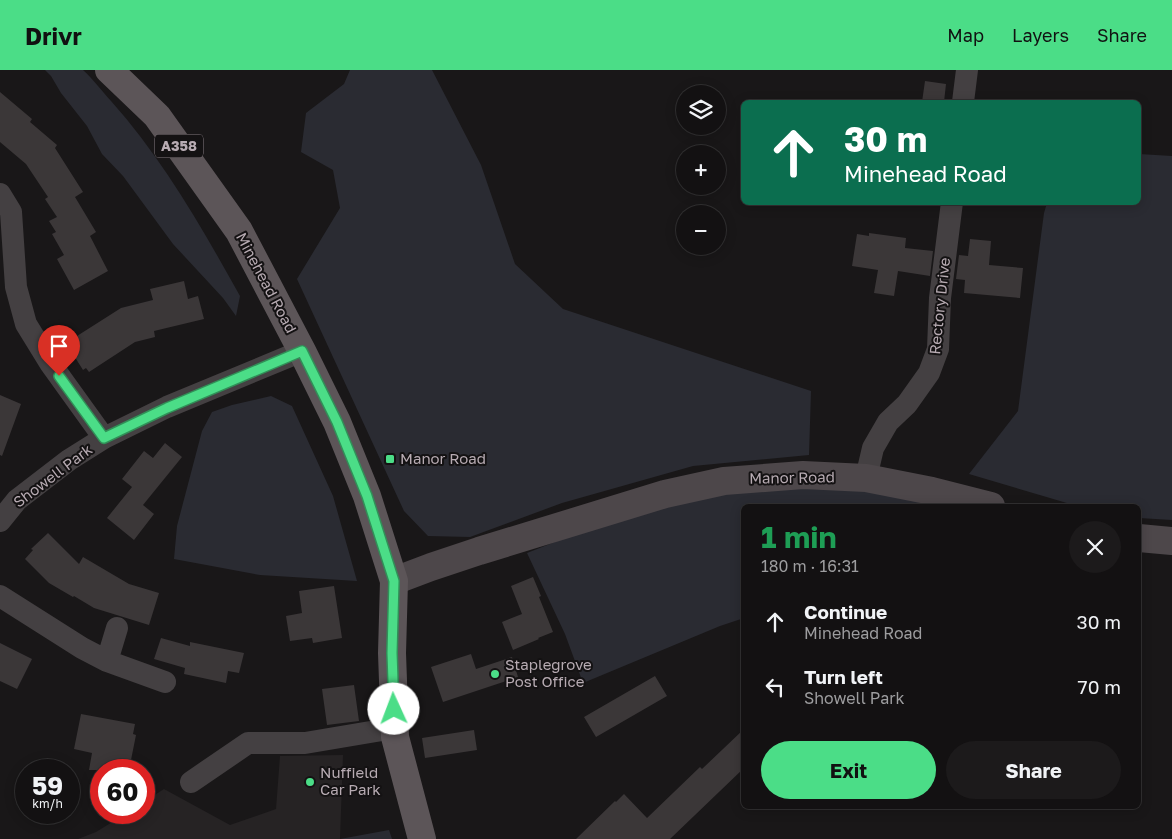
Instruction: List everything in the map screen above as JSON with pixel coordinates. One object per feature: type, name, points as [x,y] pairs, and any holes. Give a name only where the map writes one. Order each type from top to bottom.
[{"type":"main road","name":"Minehead Road","points":[[109,70],[158,116],[239,231],[337,422],[367,496],[394,581]]},
{"type":"main road","name":"A358","points":[[394,581],[392,653],[394,728],[422,839]]},
{"type":"street","points":[[963,100],[966,70]]},
{"type":"street","points":[[0,194],[11,212],[16,287],[26,324],[50,363],[104,438]]},
{"type":"street","name":"Rectory Drive","points":[[866,478],[874,448],[888,422],[907,404],[929,373],[938,348],[940,298],[952,205]]},
{"type":"street","name":"Showell Park","points":[[0,521],[17,500],[69,460],[104,438],[167,408],[302,351]]},
{"type":"street","name":"Manor Road","points":[[394,581],[431,567],[665,494],[724,481],[803,475],[866,478],[932,491],[984,504]]},
{"type":"street","points":[[1141,538],[1172,541]]},
{"type":"street","points":[[0,596],[82,648],[107,661],[165,682]]},
{"type":"street","points":[[107,661],[117,628]]},
{"type":"street","points":[[191,782],[248,743],[305,743],[394,728]]},
{"type":"shaded area","points":[[45,70],[83,70],[148,146],[181,195],[240,296],[236,316],[223,298],[173,244],[123,176],[102,154],[87,126]]},
{"type":"shaded area","points":[[350,70],[432,70],[481,165],[515,264],[563,309],[811,391],[809,455],[693,466],[562,503],[470,537],[428,536],[404,511],[297,279],[340,208],[333,170],[301,152],[306,113],[344,84]]},
{"type":"shaded area","points":[[1141,154],[1172,156],[1172,520],[1141,518],[1141,504],[1070,504],[969,474],[1018,411],[1046,205],[1141,205]]},
{"type":"shaded area","points":[[271,396],[292,406],[333,496],[357,581],[260,575],[174,559],[177,526],[202,431],[212,412],[232,405]]},
{"type":"shaded area","points":[[847,487],[924,504],[741,504],[741,619],[583,683],[565,634],[527,553],[623,515],[715,491]]},
{"type":"shaded area","name":"Nuffield Car Park","points":[[343,755],[340,839],[78,839],[96,832],[109,824],[155,824],[155,795],[164,789],[230,825],[276,809],[280,756]]},
{"type":"shaded area","points":[[389,830],[392,839],[340,839]]},
{"type":"building","points":[[925,81],[946,84],[944,100],[922,100]]},
{"type":"building","points":[[0,92],[32,119],[30,122],[57,145],[55,148],[83,192],[75,197],[96,232],[90,236],[108,271],[74,290],[57,259],[64,255],[52,234],[56,232],[49,221],[57,217],[45,199],[48,197],[26,164],[0,142]]},
{"type":"building","points":[[869,233],[906,238],[905,248],[933,251],[930,276],[898,271],[894,296],[874,293],[878,270],[852,266],[857,234],[869,236]]},
{"type":"building","points":[[970,239],[991,241],[989,265],[1023,268],[1020,298],[964,293],[965,280],[956,279],[959,255],[968,256]]},
{"type":"building","points":[[184,281],[188,299],[198,296],[204,319],[154,331],[155,337],[135,342],[89,372],[86,368],[83,370],[66,343],[121,308],[153,300],[150,289]]},
{"type":"building","points":[[0,395],[21,404],[2,456],[0,455]]},
{"type":"building","points":[[165,443],[182,457],[143,505],[154,514],[134,540],[107,518],[132,487],[122,479],[144,451],[153,458]]},
{"type":"building","points":[[48,533],[79,564],[83,557],[129,584],[159,593],[149,625],[94,608],[49,583],[25,559],[33,550],[31,549]]},
{"type":"building","points":[[533,577],[553,632],[513,650],[502,622],[522,614],[511,586]]},
{"type":"building","points":[[334,586],[342,638],[313,643],[312,638],[290,641],[286,616],[302,613],[299,591]]},
{"type":"building","points":[[161,638],[190,646],[190,642],[244,653],[239,673],[228,671],[226,683],[184,674],[185,668],[154,659]]},
{"type":"building","points":[[0,643],[32,659],[17,689],[0,681]]},
{"type":"building","points":[[471,654],[476,669],[512,657],[518,677],[443,702],[431,667]]},
{"type":"building","points":[[655,676],[667,696],[596,737],[584,717]]},
{"type":"building","points":[[354,685],[359,721],[327,725],[322,689]]},
{"type":"building","points":[[81,714],[135,724],[133,734],[136,735],[131,759],[91,759],[92,753],[74,749]]},
{"type":"building","points":[[474,730],[477,750],[425,758],[422,738]]},
{"type":"building","points":[[741,732],[741,771],[670,839],[576,839],[624,794],[647,818],[700,767],[702,769]]},
{"type":"place","name":"Manor Road","points":[[390,459]]},
{"type":"place","name":"Staplegrove Post Office","points":[[495,674]]},
{"type":"place","name":"Nuffield Car Park","points":[[310,782]]},
{"type":"route","points":[[59,376],[104,438],[167,408],[302,351],[337,422],[367,496],[394,581],[392,653],[394,709]]}]
